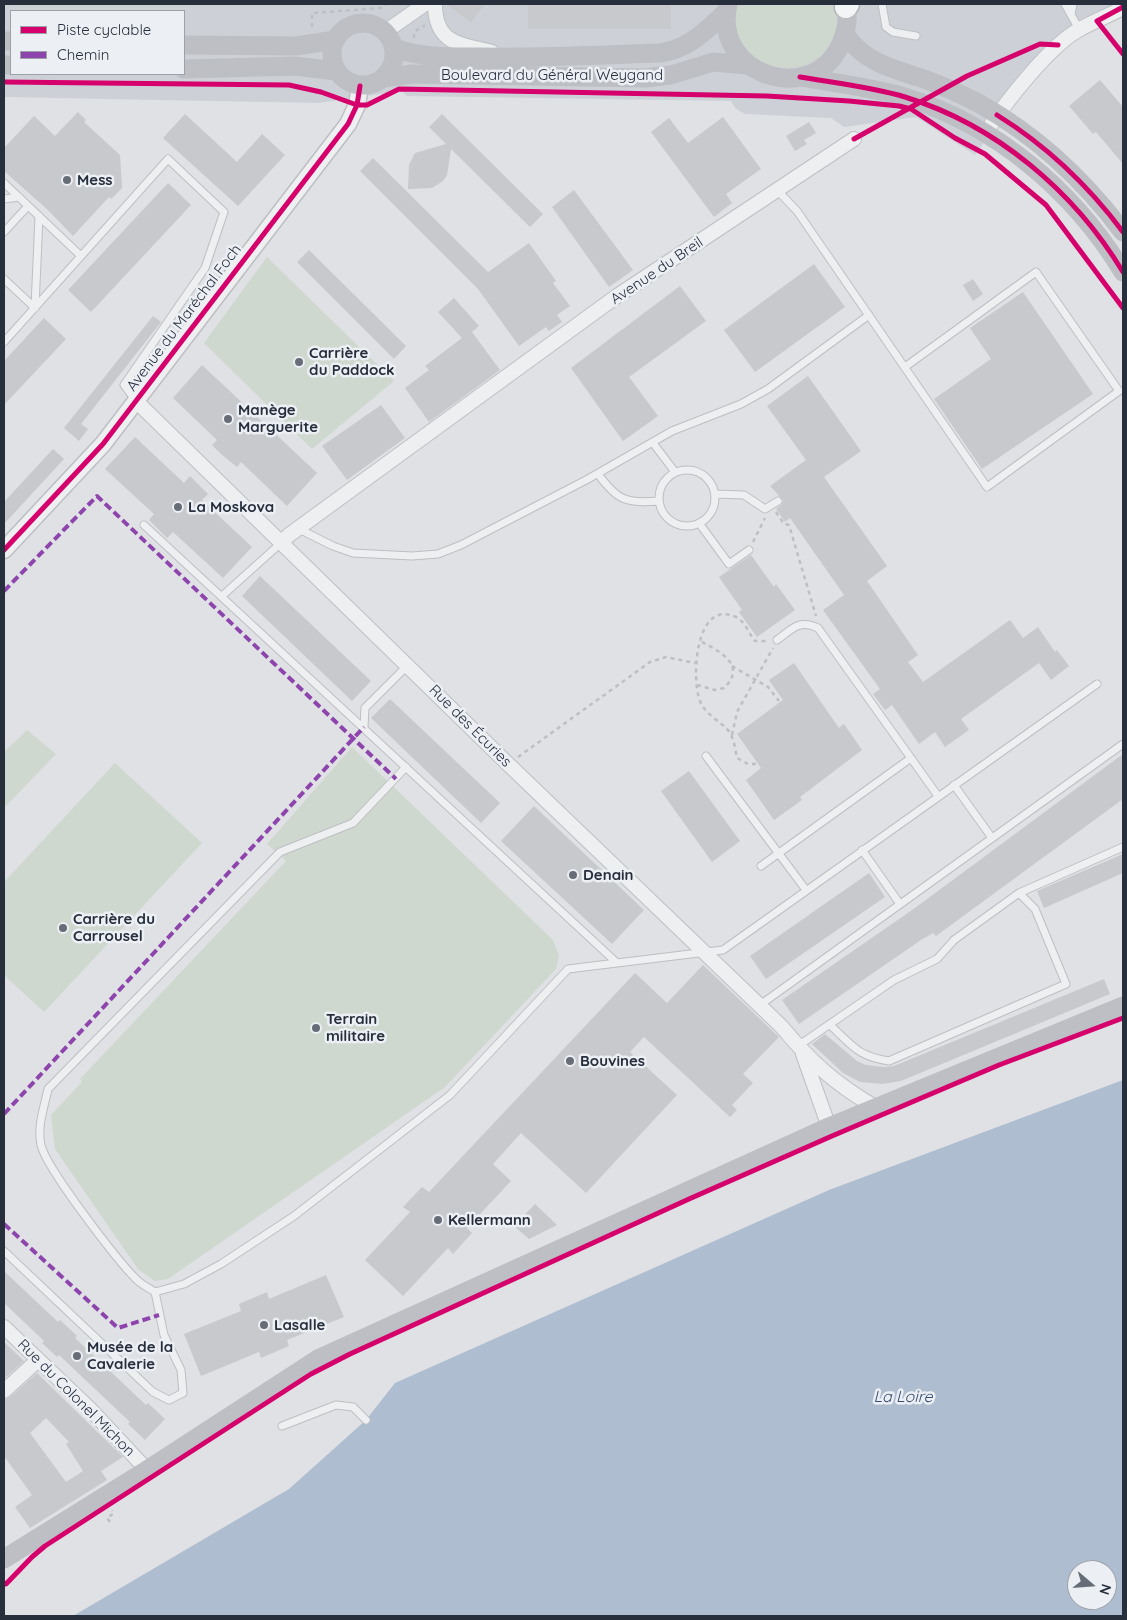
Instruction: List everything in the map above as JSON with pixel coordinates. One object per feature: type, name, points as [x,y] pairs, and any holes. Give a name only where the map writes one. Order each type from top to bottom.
[{"type":"main road","points":[[800,77],[812,73],[833,57],[845,34],[846,5]]},
{"type":"main road","points":[[727,8],[727,32],[734,50],[747,64],[772,77],[800,77],[868,88],[905,98],[944,112],[985,134],[1026,161],[1064,195],[1099,236],[1123,272]]},
{"type":"main road","name":"Boulevard du Général Weygand","points":[[389,40],[431,55],[515,58],[674,51],[692,42],[727,8]]},
{"type":"main road","points":[[358,23],[368,23],[389,40],[392,64],[384,78],[377,82],[360,86],[347,81],[336,71],[332,56],[335,40],[349,26],[358,23]]},
{"type":"main road","points":[[845,34],[859,52],[878,64],[951,90],[997,115],[1062,162],[1096,198],[1123,232]]},
{"type":"main road","points":[[185,45],[296,46],[335,40]]},
{"type":"main road","name":"Boulevard du Général Weygand","points":[[384,78],[412,74],[644,78],[672,75],[713,62],[747,64]]},
{"type":"main road","points":[[185,69],[295,66],[336,71]]},
{"type":"main road","points":[[4,1559],[34,1542],[318,1359],[829,1127],[1123,1006]]},
{"type":"main road","points":[[4,1575],[34,1542]]},
{"type":"street","points":[[389,40],[425,4]]},
{"type":"street","points":[[435,4],[436,21],[445,36],[459,44],[515,58]]},
{"type":"street","points":[[985,134],[997,115],[1058,45],[1079,29],[1121,9]]},
{"type":"street","name":"Avenue du Maréchal Foch","points":[[4,550],[78,472],[137,402],[348,124],[357,104],[360,86]]},
{"type":"street","name":"Avenue du Breil","points":[[281,543],[617,296],[854,139]]},
{"type":"street","name":"Rue des Écuries","points":[[137,402],[409,665],[508,764],[782,1026],[800,1048],[844,1089],[875,1107]]},
{"type":"street","name":"Rue des Écuries","points":[[800,1048],[829,1127]]},
{"type":"street","name":"Rue du Colonel Michon","points":[[4,1327],[90,1409],[147,1470]]},
{"type":"street","points":[[4,1391],[38,1360]]},
{"type":"lane","points":[[882,4],[886,27],[893,32],[916,36]]},
{"type":"lane","points":[[1065,4],[1079,29]]},
{"type":"lane","points":[[1071,14],[1073,4]]},
{"type":"lane","points":[[4,342],[168,159],[224,212],[205,268],[191,291],[124,385],[137,402]]},
{"type":"lane","points":[[4,183],[81,256]]},
{"type":"lane","points":[[777,190],[797,211],[987,487],[1119,391],[1036,272],[905,367]]},
{"type":"lane","points":[[4,199],[19,197]]},
{"type":"lane","points":[[4,232],[28,206]]},
{"type":"lane","points":[[35,308],[39,216]]},
{"type":"lane","points":[[4,279],[35,308]]},
{"type":"lane","points":[[299,528],[333,546],[353,553],[438,554],[470,541],[598,474],[672,431],[720,414],[768,389],[869,315]]},
{"type":"lane","points":[[653,443],[675,472]]},
{"type":"lane","points":[[687,469],[696,470],[711,482],[715,494],[713,509],[708,517],[699,523],[683,526],[674,523],[662,510],[659,501],[663,483],[675,472],[687,469]]},
{"type":"lane","points":[[598,474],[608,489],[619,498],[643,502],[659,501]]},
{"type":"lane","points":[[715,494],[744,495],[771,505]]},
{"type":"lane","points":[[699,523],[729,564],[748,550]]},
{"type":"lane","points":[[144,524],[616,962]]},
{"type":"lane","points":[[222,596],[281,543]]},
{"type":"lane","points":[[777,640],[800,624],[808,623],[818,628],[938,796]]},
{"type":"lane","points":[[364,727],[365,708],[409,665]]},
{"type":"lane","points":[[156,1292],[184,1284],[221,1264],[294,1216],[450,1095],[568,968],[723,950],[1097,684]]},
{"type":"lane","points":[[760,1005],[1123,744]]},
{"type":"lane","points":[[706,756],[806,890]]},
{"type":"lane","points":[[761,866],[911,758]]},
{"type":"lane","points":[[4,1251],[153,1392],[169,1400],[183,1393],[181,1370],[164,1335],[156,1292],[136,1279],[89,1220],[52,1168],[42,1148],[39,1129],[48,1089],[280,852],[353,823],[406,767]]},
{"type":"lane","points":[[954,785],[992,838]]},
{"type":"lane","points":[[800,1048],[894,980],[937,959],[954,940],[1019,893],[1123,846]]},
{"type":"lane","points":[[862,850],[900,904]]},
{"type":"lane","points":[[830,1025],[860,1053],[869,1058],[889,1061],[1066,984],[1035,909],[1019,893]]},
{"type":"lane","points":[[282,1426],[336,1405],[352,1407],[366,1420]]},
{"type":"path","points":[[312,13],[380,8],[387,4]]},
{"type":"path","points":[[748,550],[771,505],[784,524],[789,525],[814,608],[818,628]]},
{"type":"path","points":[[732,736],[700,702],[695,663],[700,641],[709,620],[718,616],[736,617],[742,622],[755,641],[777,640]]},
{"type":"path","points":[[756,764],[748,764],[737,758],[732,736],[737,712],[777,640]]},
{"type":"path","points":[[700,641],[721,653],[732,666],[768,687],[779,701]]},
{"type":"path","points":[[508,764],[650,662],[666,657],[695,663]]},
{"type":"path","points":[[697,685],[715,690],[724,688],[732,679],[732,666]]},
{"type":"path","points":[[109,1506],[114,1513],[107,1518],[110,1522]]},
{"type":"shaded area","points":[[4,4],[1115,4],[1118,9],[1054,45],[975,155],[916,117],[844,127],[831,118],[745,114],[735,108],[731,101],[407,96],[402,91],[318,103],[4,97]]},
{"type":"shaded area","points":[[737,4],[835,4],[835,30],[827,50],[811,62],[792,68],[772,66],[754,58],[741,44],[735,23]]},
{"type":"shaded area","name":"Carrière du Paddock","points":[[267,257],[394,381],[312,449],[204,343]]},
{"type":"shaded area","points":[[27,730],[56,754],[6,806],[4,804],[4,752]]},
{"type":"shaded area","name":"Terrain militaire","points":[[352,747],[553,940],[559,956],[556,969],[445,1087],[168,1279],[155,1281],[138,1269],[55,1149],[51,1115],[82,1082],[80,1079],[286,861],[267,844]]},
{"type":"shaded area","name":"Carrière du Carrousel","points":[[115,763],[202,843],[44,1012],[4,975],[4,882]]},
{"type":"water","name":"La Loire","points":[[1123,1080],[1123,1616],[73,1616],[289,1489],[366,1420],[395,1383],[829,1190]]},
{"type":"building","points":[[446,4],[485,4],[471,22]]},
{"type":"building","points":[[528,4],[671,4],[671,29],[528,29]]},
{"type":"building","points":[[1100,80],[1123,107],[1123,164],[1096,132],[1093,134],[1069,106]]},
{"type":"building","name":"Mess","points":[[78,112],[86,120],[84,122],[120,155],[122,188],[111,199],[109,197],[73,236],[48,210],[4,171],[4,148],[34,116],[55,136]]},
{"type":"building","points":[[185,114],[237,162],[262,134],[285,155],[238,206],[163,138]]},
{"type":"building","points":[[442,114],[543,214],[530,227],[451,149],[447,175],[443,181],[432,188],[408,189],[409,165],[415,153],[446,144],[429,127]]},
{"type":"building","points":[[723,117],[761,169],[726,194],[732,203],[714,217],[651,132],[669,118],[688,143]]},
{"type":"building","points":[[809,122],[816,133],[804,140],[807,144],[795,151],[786,136]]},
{"type":"building","points":[[373,158],[488,272],[529,243],[556,281],[553,283],[570,306],[557,315],[562,322],[549,331],[546,327],[519,346],[478,289],[360,171]]},
{"type":"building","points":[[168,183],[191,205],[91,312],[68,290]]},
{"type":"building","points":[[574,190],[633,270],[609,287],[552,207]]},
{"type":"building","points":[[309,250],[406,346],[394,359],[297,262]]},
{"type":"building","points":[[814,264],[845,307],[755,372],[724,330]]},
{"type":"building","points":[[973,279],[983,294],[973,301],[963,285]]},
{"type":"building","points":[[680,286],[706,321],[629,377],[658,416],[623,441],[571,368]]},
{"type":"building","points":[[1023,292],[1093,394],[982,469],[934,399],[991,359],[970,328]]},
{"type":"building","points":[[454,298],[479,326],[472,332],[500,370],[429,422],[405,388],[429,370],[425,366],[462,338],[438,312]]},
{"type":"building","points":[[153,316],[161,322],[81,424],[88,429],[79,441],[64,428]]},
{"type":"building","points":[[44,318],[66,339],[4,405],[4,361]]},
{"type":"building","name":"Manège Marguerite","points":[[202,365],[317,473],[287,506],[241,462],[237,467],[221,454],[212,445],[217,440],[173,398]]},
{"type":"building","points":[[808,376],[861,451],[824,477],[887,566],[867,581],[918,655],[908,662],[923,682],[1010,620],[1023,638],[1038,627],[1055,652],[1057,650],[1069,666],[1051,680],[1039,663],[961,719],[969,730],[945,747],[935,732],[919,744],[892,705],[885,710],[873,694],[880,689],[823,610],[844,595],[790,518],[785,522],[776,509],[782,504],[783,500],[770,486],[806,460],[767,406]]},
{"type":"building","points":[[381,405],[405,438],[347,480],[322,446]]},
{"type":"building","name":"La Moskova","points":[[135,437],[184,483],[190,476],[208,494],[202,500],[252,547],[223,578],[173,532],[167,538],[149,520],[154,514],[105,469]]},
{"type":"building","points":[[53,449],[64,459],[4,524],[4,502]]},
{"type":"building","points":[[751,555],[774,587],[776,584],[795,610],[757,637],[739,612],[742,610],[719,577]]},
{"type":"building","points":[[260,576],[371,681],[352,701],[242,596]]},
{"type":"building","points":[[794,663],[839,728],[844,724],[862,750],[800,797],[802,800],[774,820],[746,780],[761,768],[737,734],[783,700],[769,680]]},
{"type":"building","points":[[390,699],[500,803],[481,823],[371,718]]},
{"type":"building","points":[[1123,754],[1123,799],[936,936],[933,933],[921,940],[799,1024],[782,1000],[915,908]]},
{"type":"building","points":[[689,771],[740,841],[712,862],[661,791]]},
{"type":"building","name":"Denain","points":[[534,806],[644,910],[612,944],[501,841]]},
{"type":"building","points":[[1123,854],[1123,873],[1044,908],[1037,891]]},
{"type":"building","points":[[869,873],[885,897],[766,979],[750,956]]},
{"type":"building","points":[[703,965],[779,1037],[743,1074],[753,1083],[732,1105],[737,1110],[730,1117],[644,1037],[630,1052],[677,1095],[586,1193],[521,1133],[493,1164],[511,1181],[467,1228],[472,1233],[453,1254],[448,1248],[403,1296],[365,1260],[410,1212],[403,1207],[422,1187],[429,1192],[635,973],[667,1003]]},
{"type":"building","points":[[1104,979],[1110,994],[901,1081],[882,1084],[860,1082],[843,1073],[812,1044],[825,1034],[857,1061],[866,1065],[894,1066]]},
{"type":"building","points":[[535,1204],[557,1225],[529,1239],[514,1226]]},
{"type":"building","name":"Musée de la Cavalerie","points":[[4,1271],[58,1322],[60,1320],[77,1336],[75,1338],[146,1405],[148,1403],[165,1419],[145,1440],[128,1424],[130,1422],[59,1355],[57,1357],[42,1343],[44,1341],[4,1303]]},
{"type":"building","name":"Lasalle","points":[[326,1275],[344,1317],[287,1340],[289,1346],[261,1358],[259,1352],[201,1376],[184,1334],[241,1311],[239,1304],[267,1292],[269,1299]]},
{"type":"building","points":[[4,1342],[24,1361],[4,1379]]},
{"type":"building","points":[[37,1373],[123,1457],[101,1471],[107,1480],[30,1528],[15,1507],[32,1495],[4,1456],[4,1400]],"holes":[[[46,1418],[69,1442],[66,1444],[83,1471],[66,1482],[30,1433]]]},
{"type":"marked path","points":[[4,591],[97,496],[396,779]]},
{"type":"marked path","points":[[4,1114],[364,727]]},
{"type":"marked path","points":[[4,1224],[118,1328],[159,1315]]},
{"type":"cycle path","points":[[1123,7],[1097,21],[1123,54]]},
{"type":"cycle path","points":[[854,139],[967,76],[1040,44],[1058,45]]},
{"type":"cycle path","points":[[800,77],[866,88],[905,97],[938,109],[971,125],[1001,143],[1056,188],[1081,214],[1123,272]]},
{"type":"cycle path","points":[[4,82],[289,85],[321,92],[357,105],[367,105],[399,89],[767,96],[899,106],[911,109],[955,138],[985,154],[1046,205],[1123,308]]},
{"type":"cycle path","points":[[4,550],[103,444],[348,124],[357,105],[360,86]]},
{"type":"cycle path","points":[[997,115],[1050,153],[1096,198],[1123,232]]},
{"type":"cycle path","points":[[4,1583],[6,1584],[45,1546],[311,1374],[350,1354],[689,1199],[832,1136],[999,1065],[1123,1018]]},
{"type":"place","name":"Mess","points":[[67,180]]},
{"type":"place","name":"Carrière du Paddock","points":[[299,362]]},
{"type":"place","name":"Manège Marguerite","points":[[228,419]]},
{"type":"place","name":"La Moskova","points":[[178,507]]},
{"type":"place","name":"Denain","points":[[573,875]]},
{"type":"place","name":"Carrière du Carrousel","points":[[63,928]]},
{"type":"place","name":"Terrain militaire","points":[[316,1028]]},
{"type":"place","name":"Bouvines","points":[[570,1061]]},
{"type":"place","name":"Kellermann","points":[[438,1220]]},
{"type":"place","name":"Lasalle","points":[[264,1325]]},
{"type":"place","name":"Musée de la Cavalerie","points":[[77,1356]]}]
